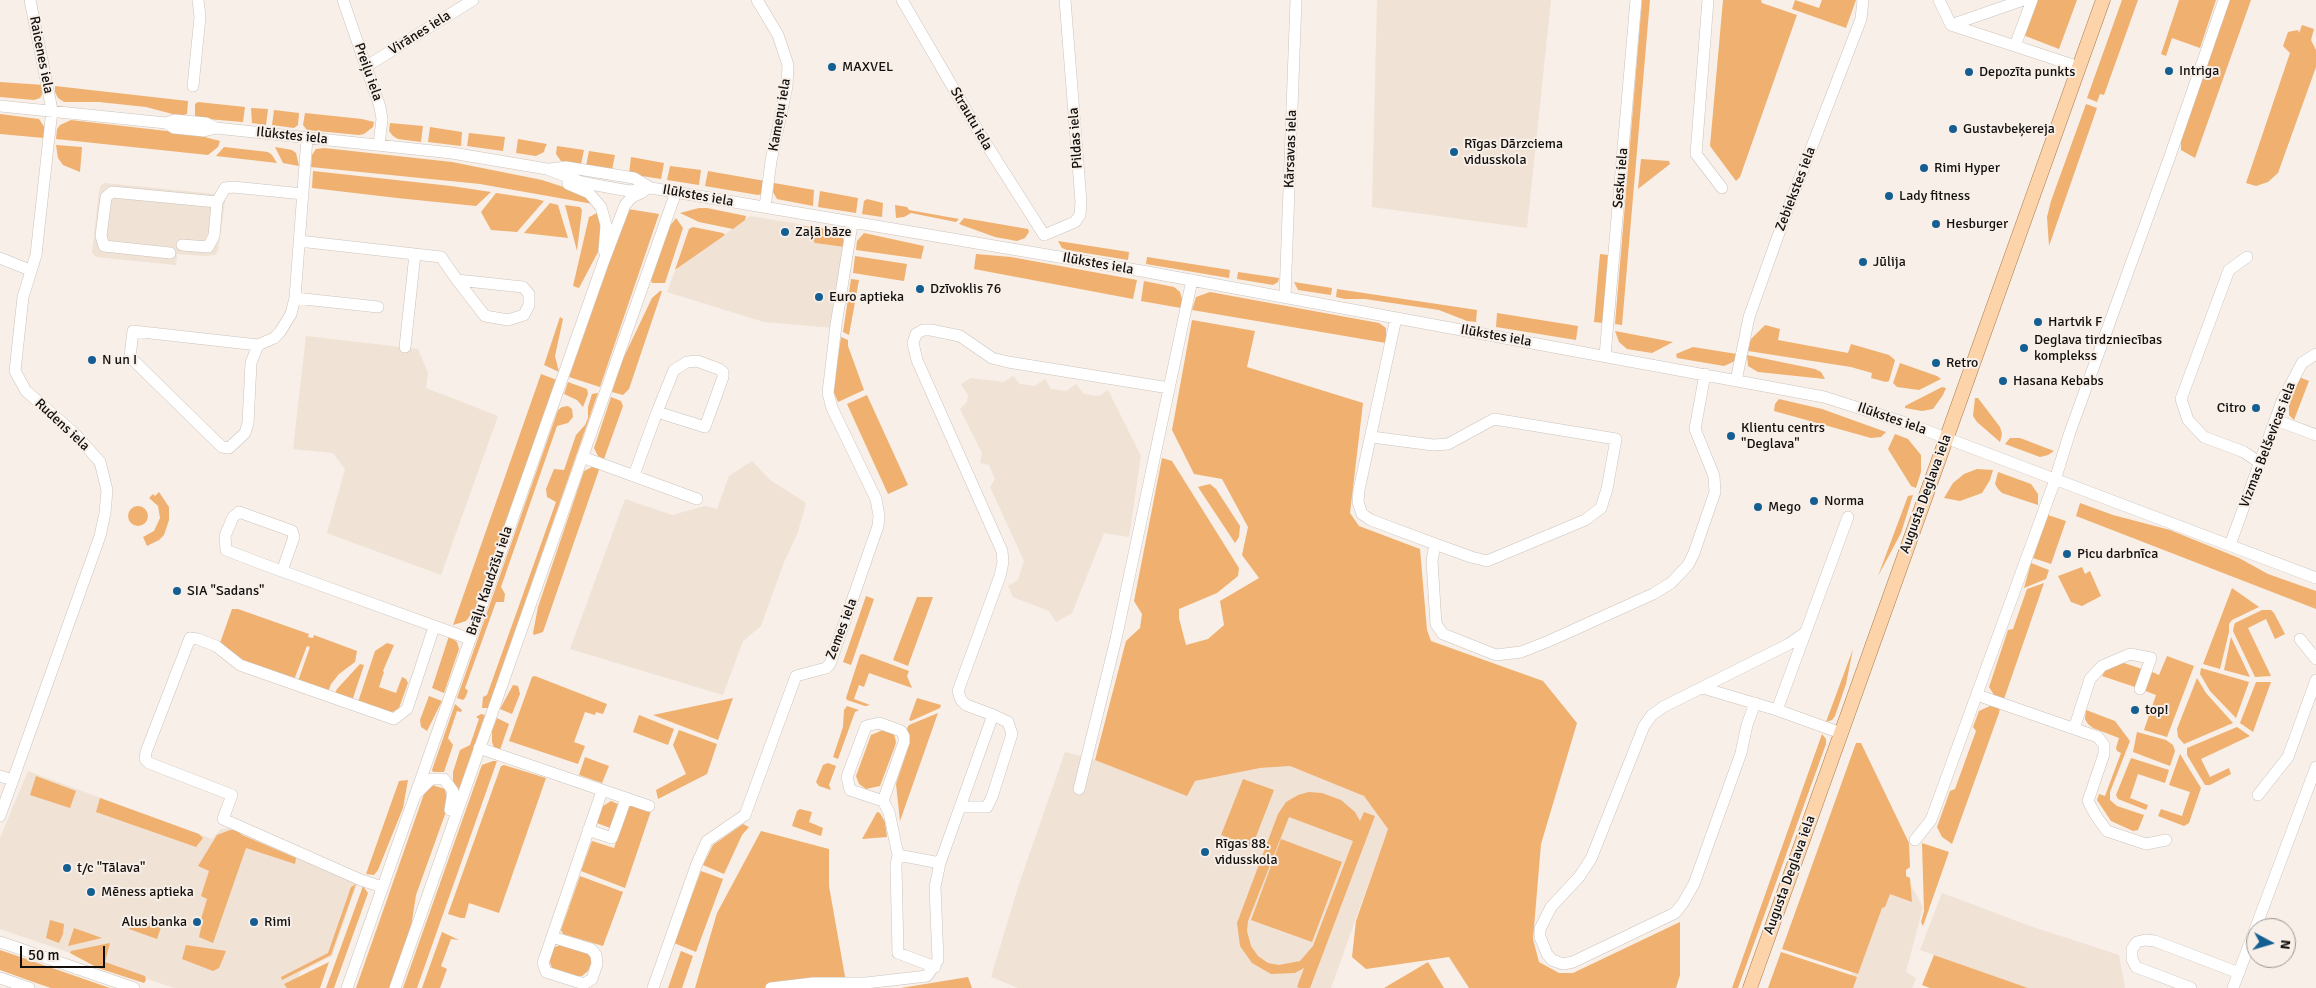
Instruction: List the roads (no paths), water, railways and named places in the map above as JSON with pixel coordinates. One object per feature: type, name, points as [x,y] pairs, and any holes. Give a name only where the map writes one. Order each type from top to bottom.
[{"type":"main road","name":"Augusta Deglava iela","points":[[1750,988],[2103,0]]},
{"type":"street","name":"Raicenes iela","points":[[30,0],[52,110]]},
{"type":"street","points":[[193,86],[200,17],[198,0]]},
{"type":"street","name":"Preiļu iela","points":[[343,0],[367,66],[382,119],[379,145]]},
{"type":"street","name":"Virānes iela","points":[[367,66],[473,0]]},
{"type":"street","name":"Kameņu iela","points":[[757,0],[778,35],[788,66],[787,86],[765,208]]},
{"type":"street","name":"Strautu iela","points":[[902,0],[983,140],[1044,235]]},
{"type":"street","name":"Pildas iela","points":[[1044,235],[1075,222],[1080,214],[1081,202],[1065,0]]},
{"type":"street","name":"Kārsavas iela","points":[[1285,297],[1296,0]]},
{"type":"street","name":"Sesku iela","points":[[1605,356],[1636,0]]},
{"type":"street","points":[[1708,0],[1696,154],[1722,188]]},
{"type":"street","name":"Zebiekstes iela","points":[[1736,381],[1749,317],[1784,219],[1861,19],[1863,0]]},
{"type":"street","points":[[1939,0],[1951,25],[2079,66]]},
{"type":"street","points":[[1951,25],[2023,0]]},
{"type":"street","points":[[2015,46],[2032,0]]},
{"type":"street","points":[[1915,840],[1931,820],[1977,695],[2164,174],[2224,0]]},
{"type":"street","name":"Ilūkstes iela","points":[[0,106],[166,123],[174,128],[204,131],[216,128],[452,153],[547,169],[581,182],[612,188],[630,191],[651,188],[852,224],[1192,280],[1824,397],[1895,418],[2316,578]]},
{"type":"street","name":"Rudens iela","points":[[0,816],[100,536],[107,490],[100,462],[75,434],[26,391],[16,371],[23,296],[36,255],[52,110]]},
{"type":"street","points":[[258,345],[251,363],[248,423],[245,433],[230,448],[222,447],[130,357],[133,330],[258,345],[274,338],[280,332],[292,314],[295,298],[307,138]]},
{"type":"street","points":[[547,169],[565,183],[589,193],[604,212],[606,225],[603,263]]},
{"type":"street","points":[[182,245],[208,247],[214,236],[217,202],[224,188],[233,187],[303,194]]},
{"type":"street","name":"Brāļu Kaudzīšu iela","points":[[347,988],[625,205],[632,197],[651,188]]},
{"type":"street","points":[[170,253],[104,246],[101,236],[106,197],[112,192],[217,202]]},
{"type":"street","points":[[395,988],[676,192]]},
{"type":"street","name":"Zemes iela","points":[[653,988],[696,866],[708,841],[745,815],[796,676],[826,668],[830,664],[878,526],[879,516],[876,499],[832,408],[828,392],[836,325],[852,224]]},
{"type":"street","points":[[1041,254],[1044,235]]},
{"type":"street","points":[[299,241],[440,258],[457,280],[485,316],[508,320],[524,315],[529,305],[529,294],[523,287],[457,280]]},
{"type":"street","points":[[405,347],[415,254]]},
{"type":"street","points":[[2247,257],[2229,270],[2181,399],[2188,420],[2204,437],[2244,452],[2260,463]]},
{"type":"street","points":[[0,258],[30,270]]},
{"type":"street","points":[[1079,789],[1117,632],[1192,280]]},
{"type":"street","points":[[295,298],[378,307]]},
{"type":"street","points":[[1372,437],[1448,444],[1494,419],[1616,439],[1607,489],[1601,508],[1585,520],[1488,561],[1435,544],[1371,520],[1362,514],[1358,502],[1359,490],[1372,437],[1396,318]]},
{"type":"street","points":[[961,807],[987,807],[1012,734],[1008,722],[966,705],[961,700],[958,690],[1000,576],[1003,562],[1002,551],[917,360],[913,343],[916,334],[923,330],[931,330],[960,336],[992,358],[1008,362],[1169,388]]},
{"type":"street","name":"Vizmas Belševicas iela","points":[[2230,544],[2276,420],[2297,371],[2302,363],[2316,354]]},
{"type":"street","points":[[634,475],[657,412],[674,370],[680,364],[697,361],[723,372],[705,427],[657,412]]},
{"type":"street","points":[[1435,544],[1432,561],[1436,624],[1443,634],[1496,655],[1520,652],[1549,641],[1653,594],[1671,583],[1688,565],[1694,553],[1715,492],[1714,476],[1696,429],[1705,374]]},
{"type":"street","points":[[2276,420],[2316,435]]},
{"type":"street","points":[[582,457],[697,499]]},
{"type":"street","points":[[282,571],[294,537],[292,531],[239,512],[233,517],[225,536],[226,550],[282,571],[434,627],[470,639]]},
{"type":"street","points":[[1777,710],[1848,517]]},
{"type":"street","points":[[382,887],[361,880],[223,820],[232,795],[148,763],[145,759],[146,752],[190,638],[216,646],[240,666],[394,719],[407,709],[434,627]]},
{"type":"street","points":[[1755,704],[1747,725],[1741,753],[1698,874],[1683,904],[1675,912],[1664,918],[1573,962],[1563,964],[1552,960],[1547,954],[1540,937],[1540,929],[1551,907],[1579,877],[1591,859],[1644,726],[1663,707],[1789,644],[1806,632]]},
{"type":"street","points":[[2300,639],[2316,659]]},
{"type":"street","points":[[2074,728],[2090,679],[2102,666],[2130,654],[2152,658],[2140,689]]},
{"type":"street","points":[[2258,795],[2288,757],[2316,680]]},
{"type":"street","points":[[1703,688],[1777,710],[1841,733]]},
{"type":"street","points":[[1977,695],[2098,737],[2104,745],[2104,754],[2088,801],[2107,831],[2146,844],[2166,840]]},
{"type":"street","points":[[771,988],[813,983],[866,983],[913,978],[927,976],[935,967],[938,960],[936,887],[940,863],[993,715]]},
{"type":"street","points":[[883,801],[904,742],[901,731],[879,723],[866,726],[847,777],[850,790],[883,801],[889,812],[898,854],[896,865],[898,953],[935,967]]},
{"type":"street","points":[[479,748],[649,806]]},
{"type":"street","points":[[2233,988],[2316,768]]},
{"type":"street","points":[[0,776],[14,780]]},
{"type":"street","points":[[415,796],[427,782],[438,778],[448,782],[454,796],[423,891],[422,910]]},
{"type":"street","points":[[552,936],[591,949],[596,955],[597,964],[592,979],[584,984],[546,972],[543,963],[552,936],[588,830],[602,791]]},
{"type":"street","points":[[588,830],[612,838],[626,799]]},
{"type":"street","points":[[898,854],[940,863]]},
{"type":"street","points":[[2191,988],[2136,967],[2132,959],[2132,950],[2137,942],[2145,940],[2155,941],[2239,973]]},
{"type":"street","points":[[0,942],[134,988]]},
{"type":"street","points":[[0,978],[29,988]]},
{"type":"place","name":"MAXVEL","points":[[832,67]]},
{"type":"place","name":"Intriga","points":[[2169,71]]},
{"type":"place","name":"Depozīta punkts","points":[[1969,72]]},
{"type":"place","name":"Gustavbeķereja","points":[[1953,129]]},
{"type":"place","name":"Rīgas Dārzciema vidusskola","points":[[1454,152]]},
{"type":"place","name":"Rimi Hyper","points":[[1924,168]]},
{"type":"place","name":"Lady fitness","points":[[1889,196]]},
{"type":"place","name":"Hesburger","points":[[1936,224]]},
{"type":"place","name":"Zaļā bāze","points":[[785,232]]},
{"type":"place","name":"Jūlija","points":[[1863,262]]},
{"type":"place","name":"Dzīvoklis 76","points":[[920,289]]},
{"type":"place","name":"Euro aptieka","points":[[819,297]]},
{"type":"place","name":"Hartvik F","points":[[2038,322]]},
{"type":"place","name":"Deglava tirdzniecības komplekss","points":[[2024,348]]},
{"type":"place","name":"N un I","points":[[92,360]]},
{"type":"place","name":"Retro","points":[[1936,363]]},
{"type":"place","name":"Hasana Kebabs","points":[[2003,381]]},
{"type":"place","name":"Citro","points":[[2256,408]]},
{"type":"place","name":"Klientu centrs \"Deglava\"","points":[[1731,436]]},
{"type":"place","name":"Norma","points":[[1814,501]]},
{"type":"place","name":"Mego","points":[[1758,507]]},
{"type":"place","name":"Picu darbnīca","points":[[2067,554]]},
{"type":"place","name":"SIA \"Sadans\"","points":[[177,591]]},
{"type":"place","name":"top!","points":[[2135,710]]},
{"type":"place","name":"Rīgas 88. vidusskola","points":[[1205,852]]},
{"type":"place","name":"t/c \"Tālava\"","points":[[67,868]]},
{"type":"place","name":"Mēness aptieka","points":[[91,892]]},
{"type":"place","name":"Alus banka","points":[[197,922]]},
{"type":"place","name":"Rimi","points":[[254,922]]}]
